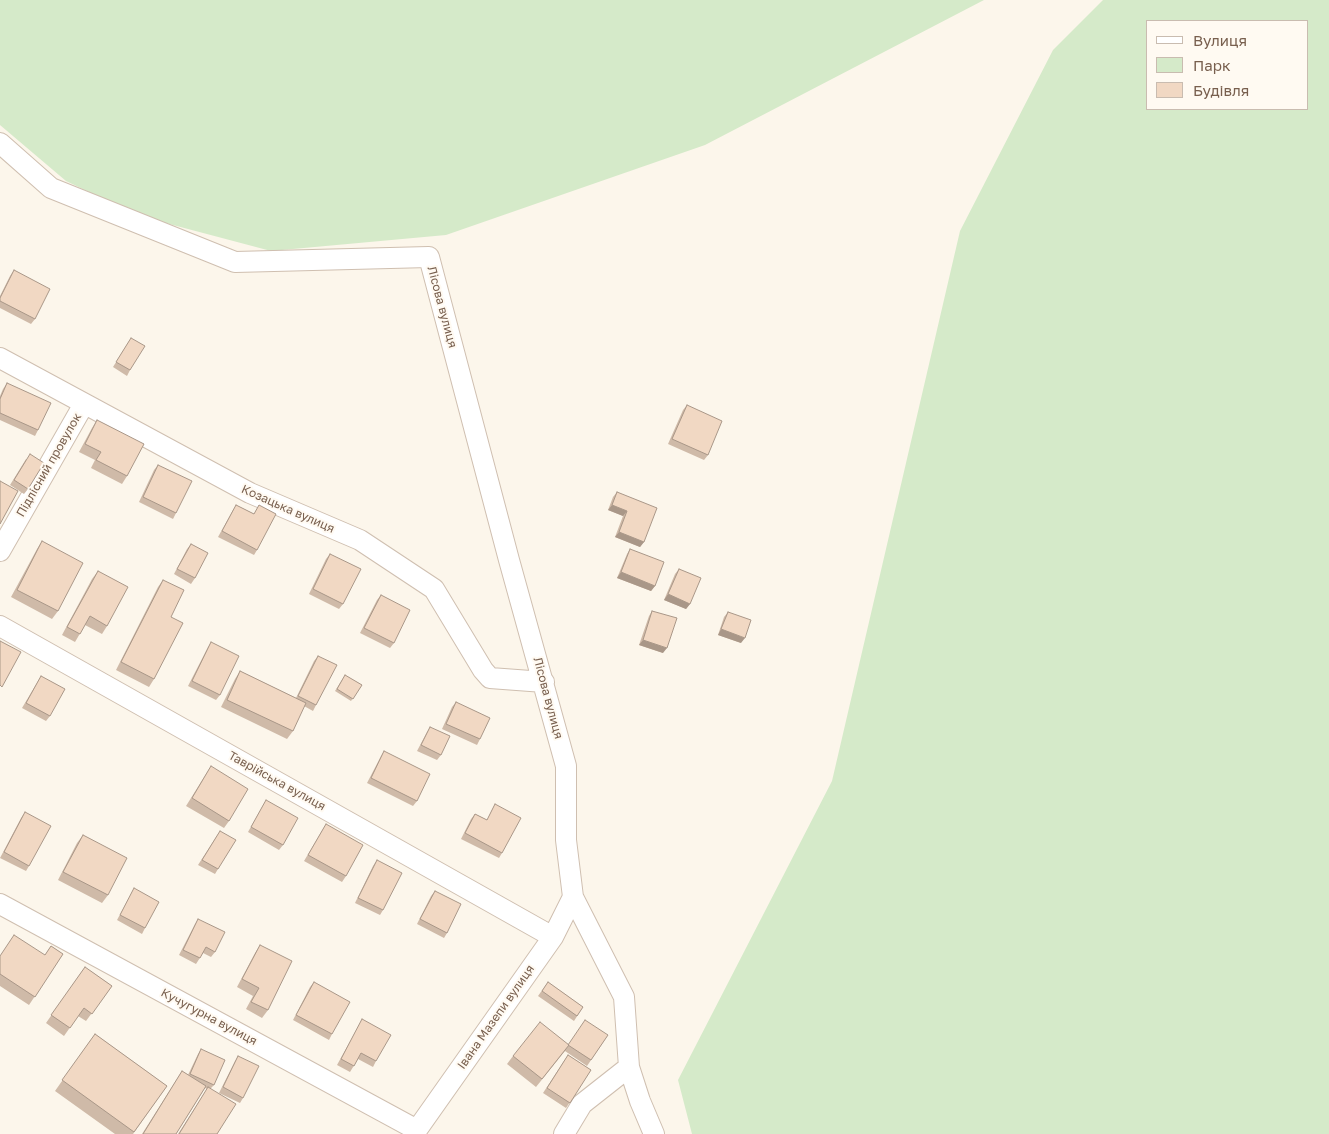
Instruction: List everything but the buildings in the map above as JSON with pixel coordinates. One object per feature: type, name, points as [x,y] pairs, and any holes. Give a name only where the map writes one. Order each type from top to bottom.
[{"type":"street","name":"Лісова вулиця","points":[[0,143],[52,188],[235,262],[429,258],[566,766],[566,840],[573,897],[624,997],[629,1066],[640,1101],[654,1134]]},
{"type":"street","name":"Козацька вулиця","points":[[0,358],[250,493],[360,540],[434,589],[483,670],[490,678],[544,682]]},
{"type":"street","name":"Підлісний провулок","points":[[0,551],[84,404]]},
{"type":"street","name":"Таврійська вулиця","points":[[0,626],[553,937]]},
{"type":"street","name":"Івана Мазепи вулиця","points":[[415,1132],[553,937],[573,897]]},
{"type":"street","name":"Кучугурна вулиця","points":[[0,904],[415,1132]]},
{"type":"street","points":[[564,1134],[582,1104],[629,1066]]},
{"type":"green space","points":[[0,0],[984,0],[705,145],[446,235],[271,251],[139,216],[66,181],[0,125]]},
{"type":"green space","points":[[1103,0],[1329,0],[1329,1134],[692,1134],[678,1080],[832,781],[960,231],[1053,50]]}]
